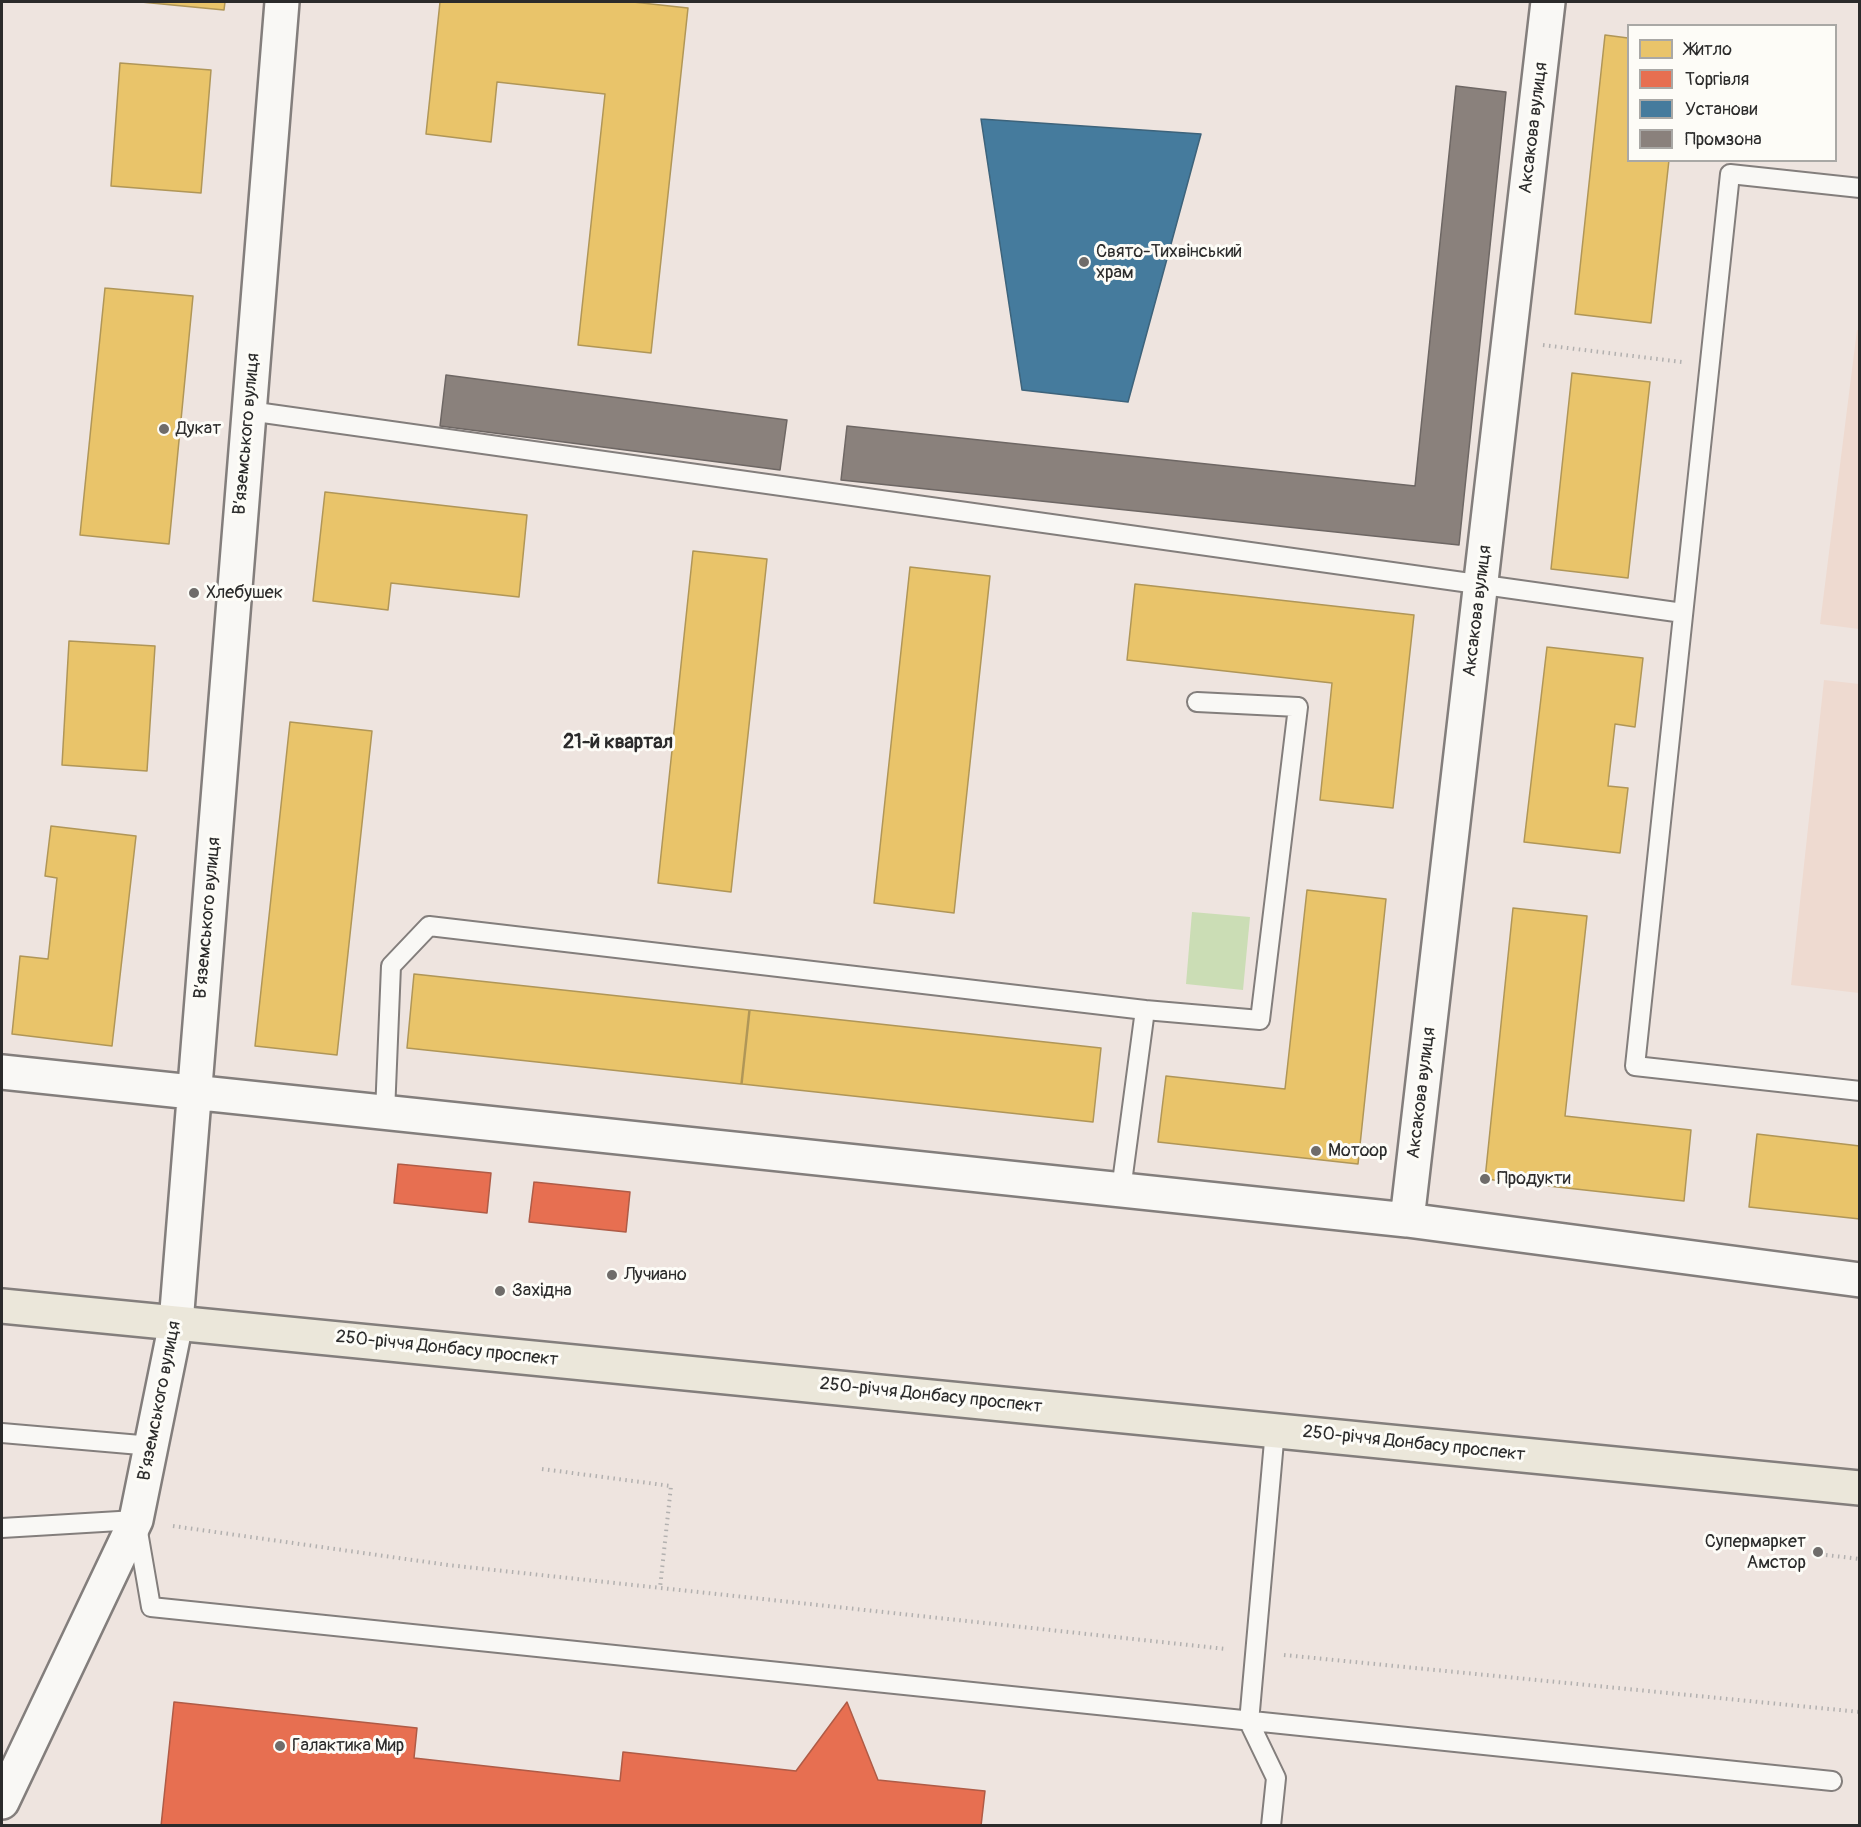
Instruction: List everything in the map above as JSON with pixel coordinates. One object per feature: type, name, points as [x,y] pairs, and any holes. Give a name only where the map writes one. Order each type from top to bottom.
[{"type":"main road","name":"250-річчя Донбасу проспект","points":[[2,1306],[1860,1488]]},
{"type":"street","name":"В’яземського вулиця","points":[[2,1802],[136,1520],[176,1323],[282,2]]},
{"type":"street","name":"Аксакова вулиця","points":[[1407,1220],[1548,2]]},
{"type":"street","points":[[2,1072],[1407,1220],[1860,1280]]},
{"type":"lane","points":[[1860,188],[1730,174],[1635,1066],[1860,1091]]},
{"type":"lane","points":[[249,411],[1683,613]]},
{"type":"lane","points":[[385,1113],[391,966],[429,926],[1145,1010],[1260,1020],[1298,707],[1197,702]]},
{"type":"lane","points":[[1121,1190],[1145,1010]]},
{"type":"lane","points":[[1271,1826],[1276,1778],[1250,1722],[1275,1430]]},
{"type":"lane","points":[[2,1433],[152,1446]]},
{"type":"lane","points":[[2,1528],[136,1520],[151,1607],[1832,1781]]},
{"type":"path","points":[[1509,341],[1709,365]]},
{"type":"path","points":[[542,1469],[671,1486],[660,1588]]},
{"type":"path","points":[[136,1520],[448,1565],[1256,1652],[1860,1712]]},
{"type":"path","points":[[1826,1555],[1860,1559]]},
{"type":"shaded area","points":[[1857,330],[1860,330],[1859,629],[1820,624]]},
{"type":"shaded area","points":[[1824,680],[1859,684],[1859,993],[1791,985]]},
{"type":"green space","points":[[1192,912],[1250,917],[1243,990],[1186,984]]},
{"type":"building: Житло","points":[[141,2],[225,2],[224,10]]},
{"type":"building: Житло","points":[[440,2],[633,2],[688,8],[651,353],[578,345],[605,94],[497,82],[491,142],[426,134]]},
{"type":"building: Житло","points":[[1605,35],[1627,38],[1627,162],[1669,162],[1651,323],[1575,314]]},
{"type":"building: Житло","points":[[120,63],[211,70],[201,193],[111,186]]},
{"type":"building: Житло","points":[[105,288],[193,296],[169,544],[80,535]]},
{"type":"building: Житло","points":[[1572,373],[1650,382],[1628,578],[1551,569]]},
{"type":"building: Житло","points":[[325,492],[527,515],[519,597],[391,583],[388,610],[313,601]]},
{"type":"building: Житло","points":[[693,551],[767,559],[731,892],[658,883]]},
{"type":"building: Житло","points":[[910,567],[990,576],[954,913],[874,903]]},
{"type":"building: Житло","points":[[1135,584],[1414,615],[1393,808],[1320,800],[1332,683],[1127,660]]},
{"type":"building: Житло","points":[[69,641],[155,646],[147,771],[62,765]]},
{"type":"building: Житло","points":[[1547,647],[1643,658],[1635,727],[1615,724],[1608,786],[1628,788],[1620,853],[1524,842]]},
{"type":"building: Житло","points":[[290,722],[372,731],[337,1055],[255,1046]]},
{"type":"building: Житло","points":[[51,826],[136,836],[112,1046],[12,1034],[20,956],[48,959],[57,878],[45,876]]},
{"type":"building: Житло","points":[[1307,890],[1386,899],[1358,1164],[1158,1142],[1166,1076],[1285,1089]]},
{"type":"building: Житло","points":[[1513,908],[1587,916],[1565,1116],[1691,1130],[1684,1201],[1485,1179]]},
{"type":"building: Житло","points":[[414,974],[749,1010],[741,1084],[407,1048]]},
{"type":"building: Житло","points":[[750,1010],[1101,1048],[1093,1122],[742,1084]]},
{"type":"building: Житло","points":[[1757,1134],[1860,1146],[1860,1219],[1749,1207]]},
{"type":"building: Торгівля","points":[[398,1164],[491,1173],[487,1213],[394,1203]]},
{"type":"building: Торгівля","points":[[534,1182],[630,1192],[626,1232],[529,1222]]},
{"type":"building: Торгівля","points":[[174,1702],[417,1728],[414,1758],[620,1781],[623,1752],[796,1771],[847,1702],[878,1780],[985,1791],[981,1826],[161,1826]]},
{"type":"building: Установи","name":"Свято-Тихвінський храм","points":[[981,119],[1201,134],[1128,402],[1022,390]]},
{"type":"building: Промзона","points":[[1456,86],[1506,92],[1459,545],[841,480],[847,426],[1415,486]]},
{"type":"building: Промзона","points":[[446,375],[787,420],[780,470],[440,426]]},
{"type":"place","name":"Свято-Тихвінський храм","points":[[1084,262]]},
{"type":"place","name":"Дукат","points":[[164,429]]},
{"type":"place","name":"Хлебушек","points":[[194,593]]},
{"type":"place","name":"Мотоор","points":[[1316,1151]]},
{"type":"place","name":"Продукти","points":[[1485,1179]]},
{"type":"place","name":"Лучиано","points":[[612,1275]]},
{"type":"place","name":"Західна","points":[[500,1291]]},
{"type":"place","name":"Супермаркет Амстор","points":[[1818,1552]]},
{"type":"place","name":"Галактика Мир","points":[[280,1746]]},
{"type":"district","name":"21-й квартал","points":[[618,743]]}]
